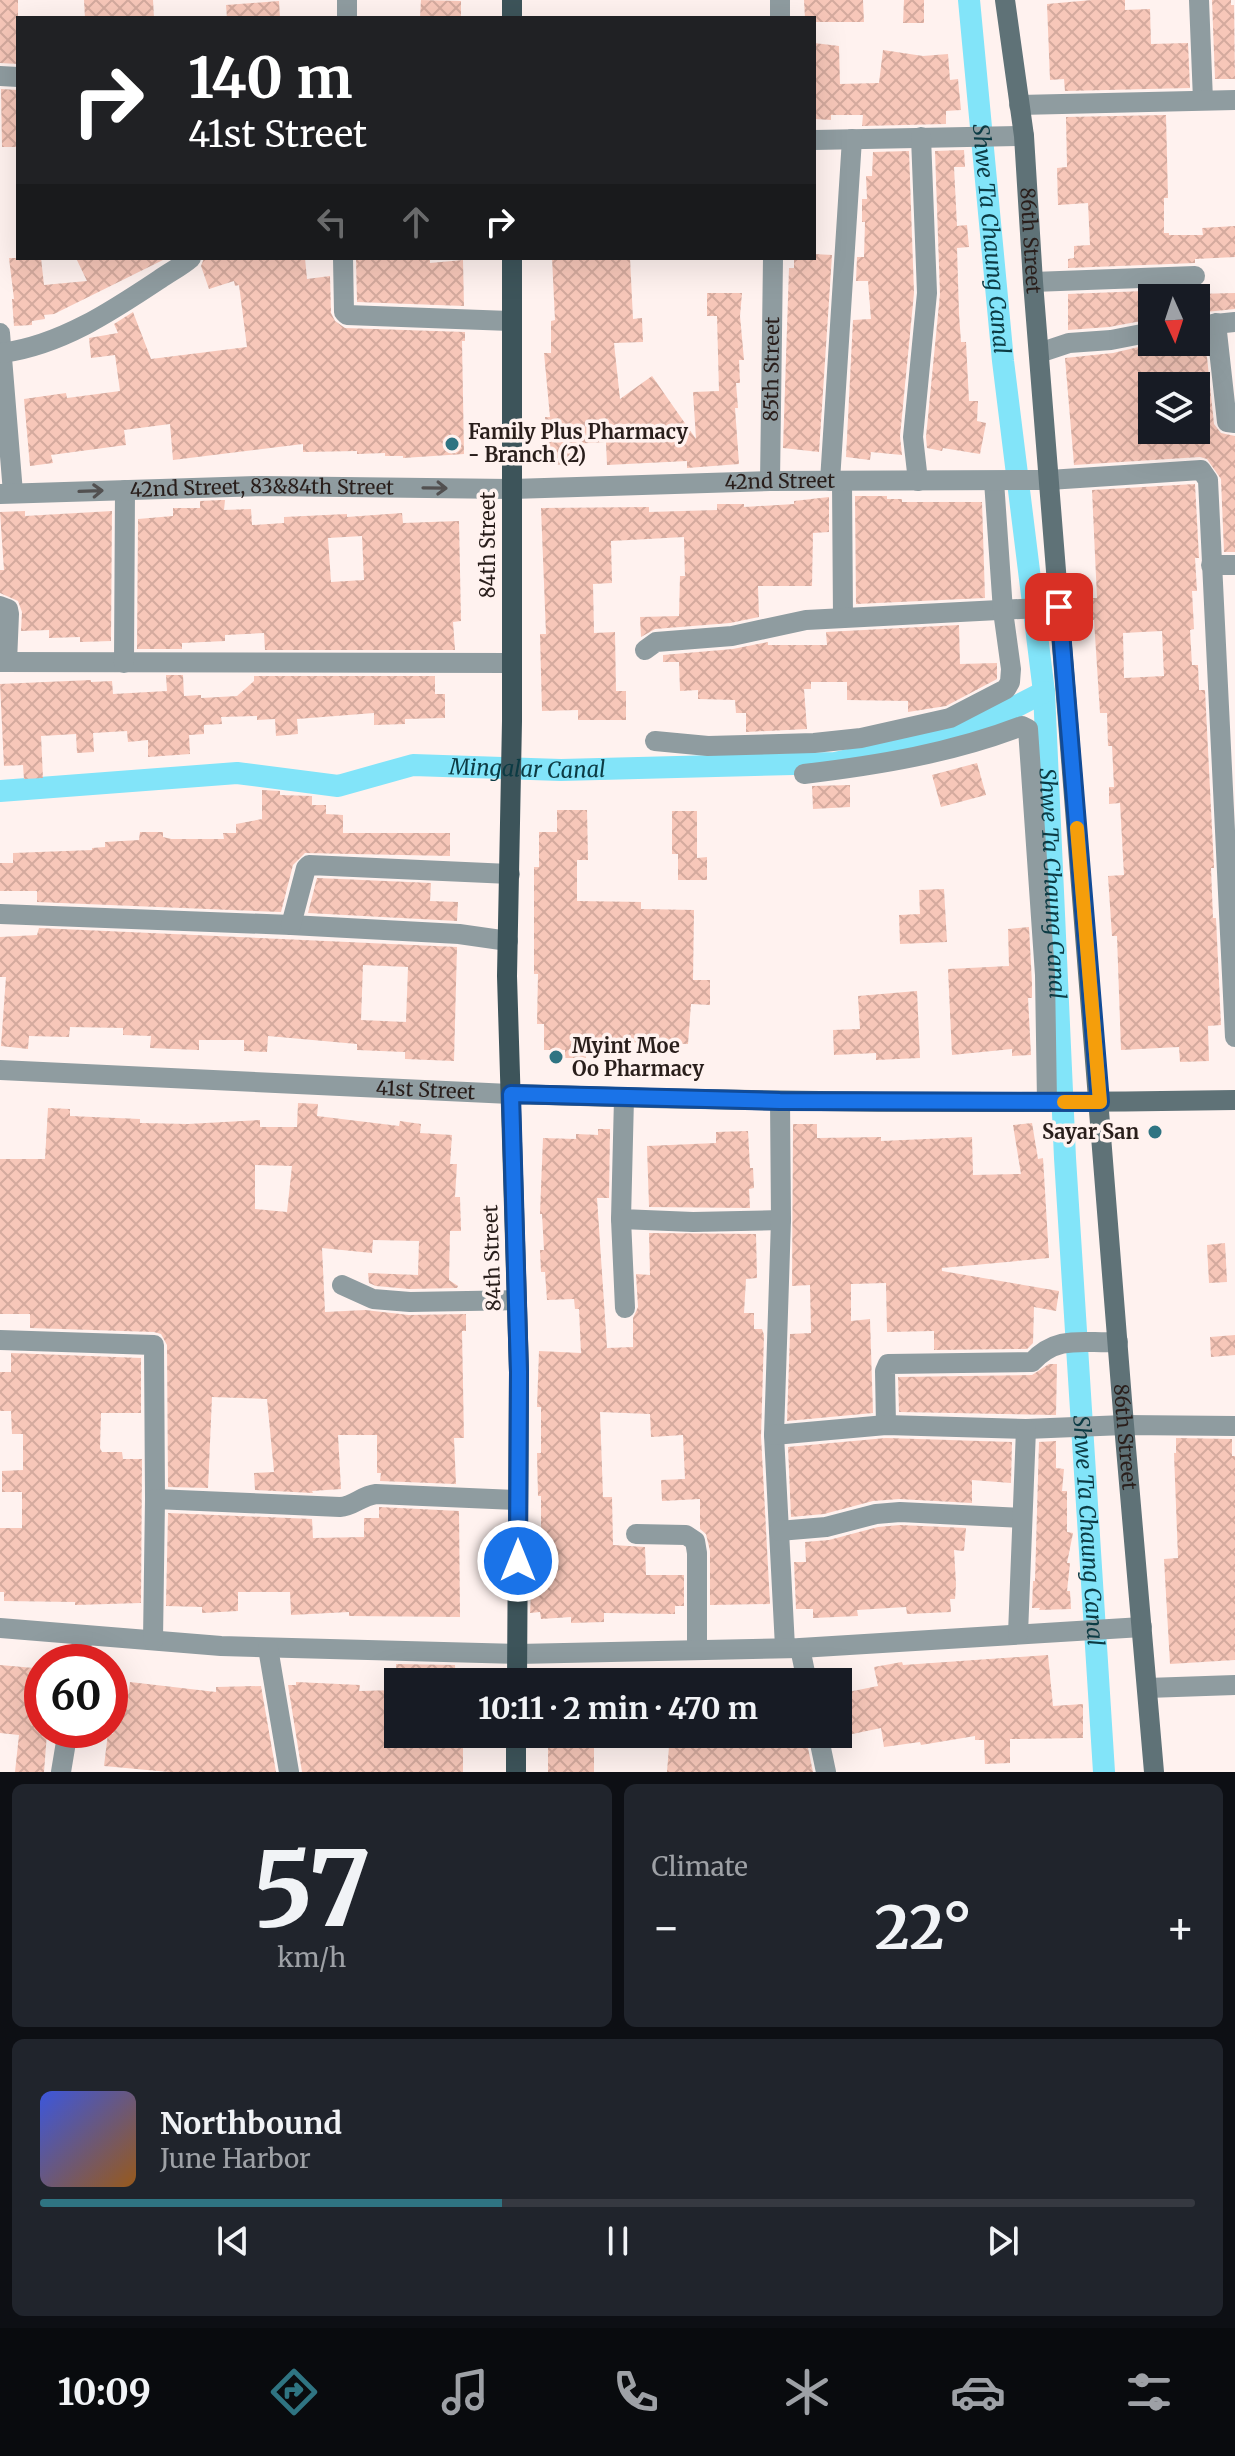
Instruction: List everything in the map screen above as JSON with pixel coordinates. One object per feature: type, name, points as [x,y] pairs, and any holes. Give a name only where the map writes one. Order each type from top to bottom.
[{"type":"main road","name":"86th Street","points":[[1005,0],[1024,136],[1039,353],[1040,480],[1118,1342],[1114,1425],[1142,1627],[1154,1772]]},
{"type":"main road","name":"84th Street","points":[[512,260],[512,735],[508,941],[517,1300],[517,1668]]},
{"type":"main road","name":"41st Street","points":[[511,1094],[780,1101],[1235,1100]]},
{"type":"main road","points":[[516,1748],[516,1772]]},
{"type":"street","points":[[1199,0],[1203,100]]},
{"type":"street","points":[[1019,105],[1235,100]]},
{"type":"street","points":[[816,140],[1024,136]]},
{"type":"street","points":[[918,481],[913,437],[927,293],[921,137]]},
{"type":"street","points":[[843,618],[836,481],[852,139]]},
{"type":"street","points":[[6,494],[1,352],[72,332],[122,306],[188,260]]},
{"type":"street","points":[[343,260],[344,312],[347,315],[512,321]]},
{"type":"street","name":"85th Street","points":[[770,481],[773,260]]},
{"type":"street","points":[[1033,282],[1195,276]]},
{"type":"street","points":[[1216,324],[1227,422],[1235,423]]},
{"type":"street","points":[[1039,353],[1069,343],[1138,335]]},
{"type":"street","name":"42nd Street","points":[[512,489],[770,481],[1040,480],[1201,470],[1208,480],[1211,565]]},
{"type":"street","points":[[655,741],[708,746],[814,743],[861,738],[950,718],[1006,689],[1010,682],[1010,654],[997,480]]},
{"type":"street","name":"42nd Street, 83&84th Street","points":[[6,494],[260,486],[512,489]]},
{"type":"street","points":[[124,663],[125,490]]},
{"type":"street","points":[[1235,565],[1211,565],[1235,1037]]},
{"type":"street","points":[[0,606],[8,609],[9,614],[4,662],[512,663]]},
{"type":"street","points":[[645,650],[656,642],[732,636],[806,620],[1051,608]]},
{"type":"street","points":[[804,774],[878,765],[939,752],[1022,726],[1028,729],[1045,975],[1050,1102]]},
{"type":"street","points":[[291,925],[309,865],[510,874]]},
{"type":"street","points":[[0,914],[291,925],[459,934],[508,941]]},
{"type":"street","name":"41st Street","points":[[0,1070],[511,1094]]},
{"type":"street","points":[[624,1098],[621,1219],[625,1308]]},
{"type":"street","points":[[780,1101],[781,1220],[774,1435],[779,1531],[793,1648],[801,1668]]},
{"type":"street","points":[[621,1219],[693,1222],[781,1220]]},
{"type":"street","points":[[342,1285],[373,1299],[410,1302],[517,1300]]},
{"type":"street","points":[[0,1340],[154,1345],[153,1640]]},
{"type":"street","points":[[886,1425],[885,1371],[888,1364],[1032,1362],[1041,1351],[1066,1341],[1093,1344],[1118,1342]]},
{"type":"street","points":[[774,1435],[886,1425],[1026,1429],[1114,1425],[1235,1426]]},
{"type":"street","points":[[1018,1634],[1026,1429]]},
{"type":"street","points":[[155,1499],[340,1507],[350,1507],[365,1496],[376,1494],[518,1500]]},
{"type":"street","points":[[779,1531],[826,1527],[876,1514],[900,1512],[1021,1518]]},
{"type":"street","points":[[636,1534],[686,1535],[695,1541],[697,1650]]},
{"type":"street","points":[[0,1628],[268,1648],[517,1654],[793,1648],[1142,1627]]},
{"type":"street","points":[[82,1644],[83,1635]]},
{"type":"street","points":[[268,1648],[289,1772]]},
{"type":"street","points":[[1147,1688],[1235,1685]]},
{"type":"street","points":[[61,1772],[65,1748]]},
{"type":"street","points":[[821,1748],[826,1772]]},
{"type":"building","points":[[0,0],[18,0],[16,64],[0,63]]},
{"type":"building","points":[[84,0],[153,0],[154,16],[85,16]]},
{"type":"building","points":[[421,0],[461,1],[461,16],[420,16]]},
{"type":"building","points":[[804,0],[863,0],[864,22],[816,22],[816,16],[805,16]]},
{"type":"building","points":[[904,0],[924,0],[924,23],[903,23]]},
{"type":"building","points":[[1125,0],[1125,10],[1150,9],[1151,44],[1188,43],[1190,88],[1065,91],[1064,79],[1050,80],[1047,4]]},
{"type":"building","points":[[1212,0],[1231,0],[1231,5],[1234,5],[1235,79],[1215,79]]},
{"type":"building","points":[[279,1],[280,16],[227,16],[226,5]]},
{"type":"building","points":[[816,43],[839,46],[840,84],[879,83],[883,50],[923,56],[948,54],[950,80],[958,79],[961,110],[946,111],[946,124],[862,126],[863,115],[831,115],[831,120],[816,119]]},
{"type":"building","points":[[1,89],[16,90],[16,147],[2,147]]},
{"type":"building","points":[[1166,115],[1168,198],[1164,198],[1164,233],[1203,235],[1202,228],[1235,226],[1235,257],[1195,259],[1195,263],[1068,268],[1068,259],[1074,258],[1074,246],[1090,245],[1088,203],[1058,205],[1057,168],[1067,167],[1066,117]]},
{"type":"building","points":[[964,150],[965,167],[954,167],[957,226],[967,225],[969,247],[957,248],[959,314],[961,342],[966,342],[969,401],[978,401],[977,421],[986,423],[980,454],[927,448],[926,437],[940,294],[935,151]]},
{"type":"building","points":[[909,151],[914,293],[900,436],[902,455],[871,452],[870,460],[846,457],[853,320],[871,319],[868,281],[856,281],[857,257],[864,257],[862,199],[867,199],[866,176],[872,176],[873,152]]},
{"type":"building","points":[[816,254],[832,255],[819,452],[783,448],[789,268],[794,268],[794,260],[816,260]]},
{"type":"building","points":[[9,258],[41,260],[44,285],[87,281],[77,260],[163,260],[54,314],[44,315],[45,319],[32,321],[32,325],[14,326]]},
{"type":"building","points":[[203,260],[305,260],[307,279],[330,276],[331,313],[335,321],[345,328],[465,332],[465,341],[462,341],[464,454],[403,458],[385,456],[385,453],[357,454],[357,451],[303,452],[303,444],[173,460],[170,424],[124,430],[126,445],[51,455],[53,463],[30,466],[24,399],[66,393],[67,398],[120,391],[115,355],[91,358],[89,338],[118,333],[114,324],[133,312],[151,359],[247,347],[239,285],[235,286],[234,281],[209,289],[201,266]]},
{"type":"building","points":[[356,260],[430,260],[430,263],[463,260],[464,306],[357,302]]},
{"type":"building","points":[[552,260],[630,260],[633,319],[642,318],[643,342],[614,343],[620,399],[652,376],[696,439],[693,392],[719,391],[717,316],[707,316],[707,293],[742,293],[740,316],[744,360],[739,360],[740,383],[736,383],[738,408],[735,408],[739,464],[687,468],[687,461],[607,465],[606,442],[572,444],[573,464],[547,465],[545,417],[550,417],[544,353],[551,353],[551,321],[555,320]]},
{"type":"building","points":[[1138,291],[1138,322],[1068,330],[1068,294]]},
{"type":"building","points":[[1235,293],[1235,309],[1210,312],[1210,294]]},
{"type":"building","points":[[1138,347],[1138,356],[1207,356],[1209,372],[1138,372],[1138,444],[1210,444],[1210,386],[1214,424],[1221,433],[1235,436],[1235,552],[1224,552],[1221,479],[1207,459],[1074,465],[1065,358]]},
{"type":"building","points":[[1195,484],[1199,558],[1195,558],[1197,591],[1192,591],[1194,629],[1190,630],[1192,665],[1198,665],[1199,690],[1205,690],[1214,868],[1211,868],[1213,918],[1216,918],[1221,1025],[1208,1026],[1209,1061],[1180,1062],[1179,1047],[1121,1050],[1117,936],[1112,936],[1108,876],[1124,875],[1120,803],[1109,804],[1109,787],[1114,787],[1112,746],[1108,746],[1107,713],[1100,713],[1094,620],[1091,620],[1090,598],[1097,598],[1092,490]],"holes":[[[1162,631],[1164,676],[1124,678],[1123,633]]]},
{"type":"building","points":[[855,496],[887,496],[887,499],[902,499],[902,502],[982,502],[985,598],[856,604]]},
{"type":"building","points":[[829,497],[829,532],[813,533],[812,586],[758,586],[759,617],[730,623],[655,629],[641,637],[640,617],[679,616],[680,576],[685,576],[684,537],[611,541],[612,583],[593,584],[594,633],[615,632],[616,691],[626,691],[626,720],[578,720],[578,710],[542,711],[540,634],[546,634],[541,508],[649,507],[649,512],[717,510],[717,504],[744,504],[744,507],[794,504],[794,501]]},
{"type":"building","points":[[225,500],[224,510],[251,509],[252,525],[284,523],[284,517],[347,514],[347,517],[402,513],[403,523],[459,521],[461,621],[453,622],[455,650],[265,650],[264,633],[225,635],[225,641],[182,643],[182,649],[137,649],[138,519],[173,516],[173,508],[200,508],[200,501]],"holes":[[[362,536],[364,580],[331,582],[328,538]]]},
{"type":"building","points":[[25,511],[25,516],[112,511],[111,641],[80,642],[80,637],[49,638],[49,630],[21,631],[22,612],[18,601],[0,593],[0,570],[4,570],[0,512]]},
{"type":"building","points":[[959,625],[960,664],[997,663],[997,679],[946,706],[908,712],[908,701],[847,700],[847,682],[811,682],[811,689],[804,689],[807,729],[746,732],[746,713],[736,713],[735,700],[698,699],[698,690],[680,691],[679,662],[663,662],[663,655],[733,649],[768,642],[768,645],[827,645],[826,632]]},
{"type":"building","points":[[166,675],[183,675],[184,696],[201,695],[201,698],[237,696],[254,681],[254,676],[435,676],[435,694],[445,694],[445,718],[405,719],[405,724],[374,725],[374,713],[297,719],[298,734],[276,736],[275,719],[221,717],[222,724],[204,725],[204,734],[189,735],[190,754],[148,757],[148,740],[128,742],[127,731],[93,733],[94,752],[77,753],[76,734],[41,736],[43,778],[24,779],[23,765],[4,766],[0,684],[112,681],[113,694],[167,691]]},
{"type":"building","points":[[977,763],[986,795],[941,807],[932,775]]},
{"type":"building","points":[[850,785],[850,807],[813,809],[812,786]]},
{"type":"building","points":[[262,790],[280,791],[280,795],[312,796],[312,805],[326,805],[326,814],[343,815],[343,833],[450,833],[450,856],[305,853],[293,865],[281,912],[37,902],[37,891],[0,891],[0,863],[13,863],[13,853],[92,850],[105,847],[105,842],[139,840],[140,832],[163,832],[163,837],[171,839],[224,839],[223,833],[236,833],[236,824],[262,819]]},
{"type":"building","points":[[557,810],[587,810],[588,860],[577,860],[577,901],[641,902],[641,909],[694,910],[693,980],[710,980],[710,1005],[691,1004],[688,1044],[586,1041],[586,1058],[565,1058],[565,1050],[544,1050],[544,1024],[537,1024],[538,974],[534,974],[534,867],[539,867],[539,832],[557,832]]},
{"type":"building","points":[[672,811],[697,811],[697,858],[707,857],[707,880],[678,880],[678,854],[672,854]]},
{"type":"building","points":[[317,878],[431,883],[430,901],[458,902],[457,921],[308,913]]},
{"type":"building","points":[[944,889],[947,942],[900,944],[899,915],[920,914],[919,890]]},
{"type":"building","points":[[1029,927],[1031,1055],[1012,1056],[1012,1049],[952,1055],[948,969],[1009,966],[1008,929]]},
{"type":"building","points":[[39,928],[457,947],[454,1061],[405,1059],[405,1052],[357,1050],[357,1044],[268,1036],[267,1052],[244,1051],[244,1040],[199,1040],[199,1050],[150,1048],[151,1036],[123,1035],[123,1028],[70,1027],[69,1037],[29,1036],[28,1049],[1,1046],[6,977],[0,977],[0,937],[37,935]],"holes":[[[363,965],[408,967],[406,1022],[361,1020]]]},
{"type":"building","points":[[917,991],[920,1058],[876,1060],[876,1053],[834,1055],[833,1030],[860,1029],[858,996]]},
{"type":"building","points":[[298,1103],[318,1104],[317,1116],[399,1126],[400,1121],[421,1124],[420,1133],[452,1135],[450,1164],[457,1164],[455,1197],[460,1197],[461,1231],[450,1231],[449,1280],[457,1288],[410,1289],[369,1283],[368,1273],[418,1275],[419,1241],[373,1240],[372,1253],[322,1248],[325,1312],[365,1310],[409,1315],[466,1314],[466,1331],[462,1331],[464,1438],[454,1438],[456,1484],[380,1481],[381,1473],[377,1473],[377,1435],[338,1435],[341,1489],[313,1493],[255,1490],[254,1473],[274,1472],[267,1399],[212,1397],[208,1488],[168,1487],[167,1345],[161,1334],[30,1328],[30,1314],[0,1314],[0,1159],[45,1159],[48,1108],[70,1109],[70,1116],[140,1119],[140,1123],[260,1120],[260,1127],[297,1127]],"holes":[[[255,1165],[292,1166],[287,1212],[255,1209]]]},
{"type":"building","points":[[1032,1123],[1038,1159],[1043,1158],[1049,1258],[942,1268],[942,1271],[1059,1291],[1056,1311],[1034,1307],[1033,1343],[1027,1349],[934,1350],[934,1331],[887,1332],[886,1283],[851,1284],[851,1321],[870,1319],[873,1413],[787,1421],[790,1334],[811,1333],[810,1285],[792,1286],[793,1124],[817,1124],[817,1138],[881,1137],[881,1141],[972,1137],[973,1175],[1021,1174],[1013,1125]]},
{"type":"building","points":[[598,1129],[610,1129],[609,1198],[597,1198],[607,1348],[633,1347],[633,1318],[638,1307],[636,1274],[650,1275],[649,1233],[756,1234],[757,1278],[746,1279],[744,1313],[754,1313],[754,1329],[762,1329],[764,1335],[761,1436],[770,1604],[710,1605],[710,1551],[706,1534],[700,1529],[700,1499],[662,1501],[661,1480],[685,1479],[683,1435],[651,1437],[650,1414],[600,1412],[603,1497],[612,1497],[613,1545],[645,1547],[646,1575],[684,1575],[684,1606],[675,1606],[675,1614],[604,1613],[604,1622],[571,1623],[571,1617],[541,1619],[540,1612],[530,1613],[531,1593],[545,1592],[544,1535],[541,1535],[541,1496],[538,1496],[537,1453],[541,1453],[541,1407],[537,1407],[539,1351],[581,1353],[579,1309],[575,1309],[574,1299],[547,1300],[545,1272],[541,1272],[540,1250],[544,1250],[540,1214],[543,1138],[576,1139],[576,1134],[598,1135]]},
{"type":"building","points":[[748,1131],[754,1188],[749,1189],[750,1208],[649,1207],[647,1146],[716,1143],[716,1132]]},
{"type":"building","points":[[1225,1243],[1227,1282],[1209,1283],[1207,1245]]},
{"type":"building","points":[[1235,1335],[1235,1355],[1211,1357],[1210,1337]]},
{"type":"building","points":[[11,1353],[141,1358],[141,1413],[101,1413],[100,1448],[102,1452],[122,1452],[123,1459],[142,1459],[141,1603],[75,1605],[75,1602],[4,1601],[4,1592],[0,1592],[0,1528],[22,1528],[22,1492],[2,1492],[2,1471],[23,1470],[23,1434],[12,1434],[11,1411],[0,1411],[0,1372],[11,1372]]},
{"type":"building","points":[[1049,1364],[1057,1364],[1056,1415],[899,1412],[898,1377],[1032,1375]]},
{"type":"building","points":[[886,1438],[1012,1442],[1011,1483],[972,1480],[972,1503],[899,1499],[873,1501],[824,1514],[791,1517],[788,1447]]},
{"type":"building","points":[[1176,1438],[1232,1439],[1232,1456],[1235,1456],[1235,1660],[1170,1664],[1164,1559],[1178,1558]]},
{"type":"building","points":[[1056,1441],[1056,1468],[1064,1469],[1062,1491],[1067,1491],[1067,1532],[1073,1533],[1067,1563],[1070,1563],[1067,1591],[1070,1591],[1071,1609],[1039,1610],[1032,1608],[1039,1442]]},
{"type":"building","points":[[379,1507],[459,1511],[460,1617],[349,1616],[349,1612],[291,1615],[290,1592],[238,1592],[238,1611],[202,1613],[202,1607],[166,1606],[168,1513],[312,1519],[313,1538],[364,1537],[364,1518],[379,1518]]},
{"type":"building","points":[[900,1525],[966,1528],[964,1551],[954,1550],[956,1584],[955,1599],[950,1599],[951,1612],[907,1614],[906,1607],[857,1610],[858,1616],[813,1618],[813,1609],[796,1609],[794,1562],[806,1562],[805,1542]]},
{"type":"building","points":[[1048,1655],[1053,1706],[1083,1704],[1083,1738],[1010,1739],[1010,1763],[985,1764],[984,1740],[975,1740],[975,1736],[921,1745],[920,1742],[884,1747],[881,1728],[852,1734],[852,1691],[878,1686],[874,1667],[902,1662],[903,1665]]},
{"type":"building","points":[[396,1664],[455,1665],[455,1668],[396,1668]]},
{"type":"building","points":[[0,1665],[24,1667],[24,1748],[46,1748],[44,1772],[15,1772],[19,1735],[0,1733]]},
{"type":"building","points":[[130,1682],[216,1692],[216,1687],[261,1686],[276,1772],[169,1772],[104,1766],[106,1748],[128,1748]]},
{"type":"building","points":[[296,1682],[360,1685],[359,1691],[384,1690],[384,1748],[463,1748],[463,1772],[302,1772],[288,1685],[296,1685]]},
{"type":"building","points":[[548,1748],[594,1748],[594,1772],[548,1772]]},
{"type":"building","points":[[669,1748],[808,1748],[813,1772],[667,1772]]},
{"type":"waterway","name":"Shwe Ta Chaung Canal","points":[[969,0],[1003,361],[1044,692],[1065,1158],[1104,1772]]},
{"type":"waterway","name":"Mingalar Canal","points":[[0,791],[237,773],[338,786],[413,765],[561,770],[835,763],[959,736],[1044,692]]},
{"type":"slow traffic","points":[[1064,1102],[1100,1102],[1077,828]]},
{"type":"place","name":"Family Plus Pharmacy - Branch (2)","points":[[452,444]]},
{"type":"place","name":"Myint Moe Oo Pharmacy","points":[[556,1057]]},
{"type":"place","name":"Sayar San","points":[[1155,1132]]},
{"type":"route","points":[[518,1561],[519,1372],[511,1094],[780,1101],[1100,1102],[1059,607]]}]
